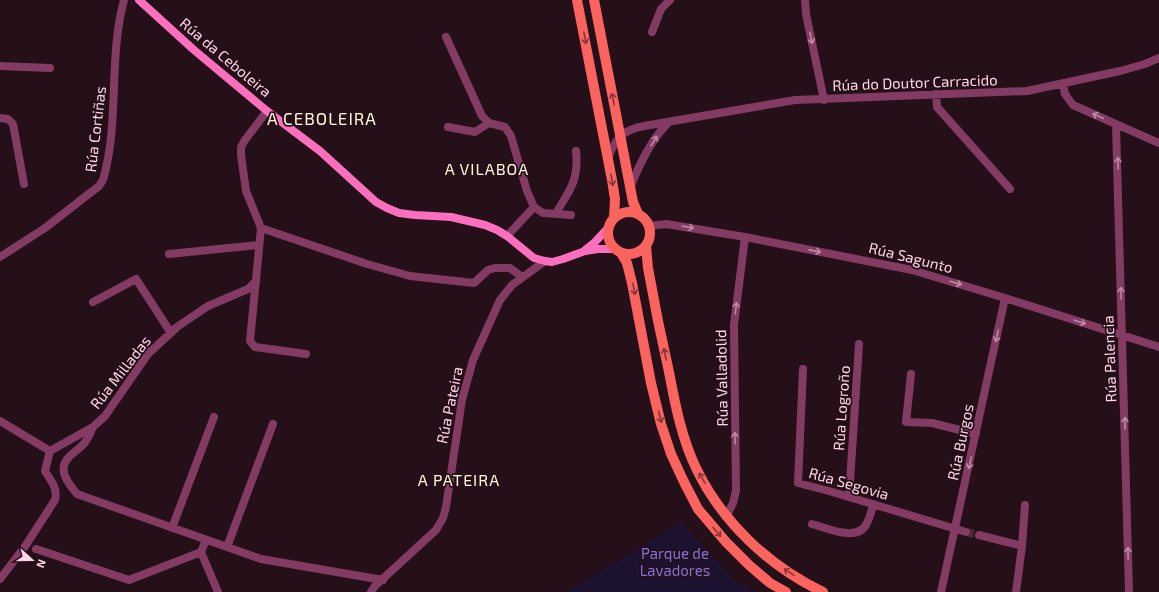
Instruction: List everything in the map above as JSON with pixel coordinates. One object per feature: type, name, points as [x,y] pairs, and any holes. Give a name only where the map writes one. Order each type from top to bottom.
[{"type":"main road","points":[[577,0],[615,198],[612,223],[608,232],[609,241],[618,251],[628,267],[651,383],[670,454],[698,509],[726,542],[749,565],[770,583],[786,592]]},
{"type":"main road","points":[[594,0],[633,202],[638,214],[649,226],[650,233],[646,246],[635,254],[628,254],[618,251]]},
{"type":"main road","points":[[612,223],[625,212],[638,214]]},
{"type":"main road","points":[[646,246],[648,268],[676,406],[687,446],[697,470],[726,517],[746,538],[779,565],[809,585],[823,592]]},
{"type":"street","name":"Rúa Cortiñas","points":[[0,257],[46,228],[99,186],[103,180],[113,122],[116,45],[124,0]]},
{"type":"street","name":"Rúa da Ceboleira","points":[[138,0],[194,50],[267,111],[320,151],[376,202],[399,213],[415,216],[451,217],[490,227],[507,236],[534,258],[545,261]]},
{"type":"street","points":[[652,32],[661,9],[670,0]]},
{"type":"street","points":[[805,0],[806,14],[824,100]]},
{"type":"street","points":[[446,38],[482,116],[489,123],[505,127],[511,136],[527,191],[534,208],[543,213],[571,215]]},
{"type":"street","name":"Rúa do Doutor Carracido","points":[[631,129],[795,100],[1028,91],[1120,71],[1145,64],[1159,58]]},
{"type":"street","points":[[0,66],[50,68]]},
{"type":"street","points":[[1063,84],[1065,94],[1073,105],[1159,143]]},
{"type":"street","points":[[936,94],[937,107],[1010,189]]},
{"type":"street","points":[[267,111],[241,147],[246,191],[261,228],[250,341],[255,347],[306,354]]},
{"type":"street","points":[[0,118],[8,119],[12,124],[24,184]]},
{"type":"street","points":[[618,121],[622,126],[631,129]]},
{"type":"street","points":[[630,188],[636,171],[655,138],[669,122]]},
{"type":"street","points":[[448,127],[475,132],[489,123]]},
{"type":"street","name":"Rúa Palencia","points":[[1116,125],[1129,592]]},
{"type":"street","points":[[608,158],[614,145],[624,132],[631,129]]},
{"type":"street","points":[[556,213],[574,184],[578,163],[576,150]]},
{"type":"street","points":[[507,236],[534,208]]},
{"type":"street","name":"Rúa Pateira","points":[[585,251],[612,223]]},
{"type":"street","name":"Rúa Sagunto","points":[[649,226],[666,224],[745,237],[912,270],[1159,347]]},
{"type":"street","points":[[261,228],[367,264],[410,276],[474,284],[488,270],[495,268],[510,268],[522,277]]},
{"type":"street","name":"Rúa Valladolid","points":[[726,517],[733,503],[736,491],[734,325],[745,237]]},
{"type":"street","points":[[169,254],[259,245]]},
{"type":"street","name":"Rúa Pateira","points":[[371,592],[436,530],[443,518],[446,507],[462,400],[473,360],[500,300],[512,285],[545,261],[552,262],[585,251],[598,249],[618,251]]},
{"type":"street","name":"Rúa Milladas","points":[[93,302],[136,279],[171,333]]},
{"type":"street","name":"Rúa Milladas","points":[[50,451],[93,427],[105,416],[148,354],[177,327],[208,306],[248,289],[256,281]]},
{"type":"street","name":"Rúa Burgos","points":[[941,592],[1005,298]]},
{"type":"street","name":"Rúa Logroño","points":[[849,497],[859,344]]},
{"type":"street","name":"Rúa Segovia","points":[[803,369],[798,483],[966,532]]},
{"type":"street","points":[[911,374],[906,422],[932,423],[976,434]]},
{"type":"street","points":[[172,528],[214,417]]},
{"type":"street","points":[[0,421],[50,451],[45,471],[54,486],[56,494],[55,500],[26,545],[0,579]]},
{"type":"street","points":[[227,547],[273,424]]},
{"type":"street","points":[[93,427],[86,442],[69,457],[64,464],[63,473],[77,494],[261,559],[383,580]]},
{"type":"street","points":[[812,524],[844,534],[861,530],[867,524],[874,504]]},
{"type":"street","points":[[1016,592],[1022,546],[1025,505]]},
{"type":"street","points":[[979,535],[1022,546]]},
{"type":"street","points":[[206,540],[201,552],[218,592]]},
{"type":"street","points":[[36,549],[130,580],[201,552]]},
{"type":"green space","name":"Parque de Lavadores","points":[[681,522],[731,577],[753,592],[568,592]]},
{"type":"tunnel","points":[[966,532],[979,535]]},
{"type":"district","name":"A CEBOLEIRA","points":[[322,118]]},
{"type":"district","name":"A VILABOA","points":[[487,168]]},
{"type":"district","name":"A PATEIRA","points":[[459,479]]}]
